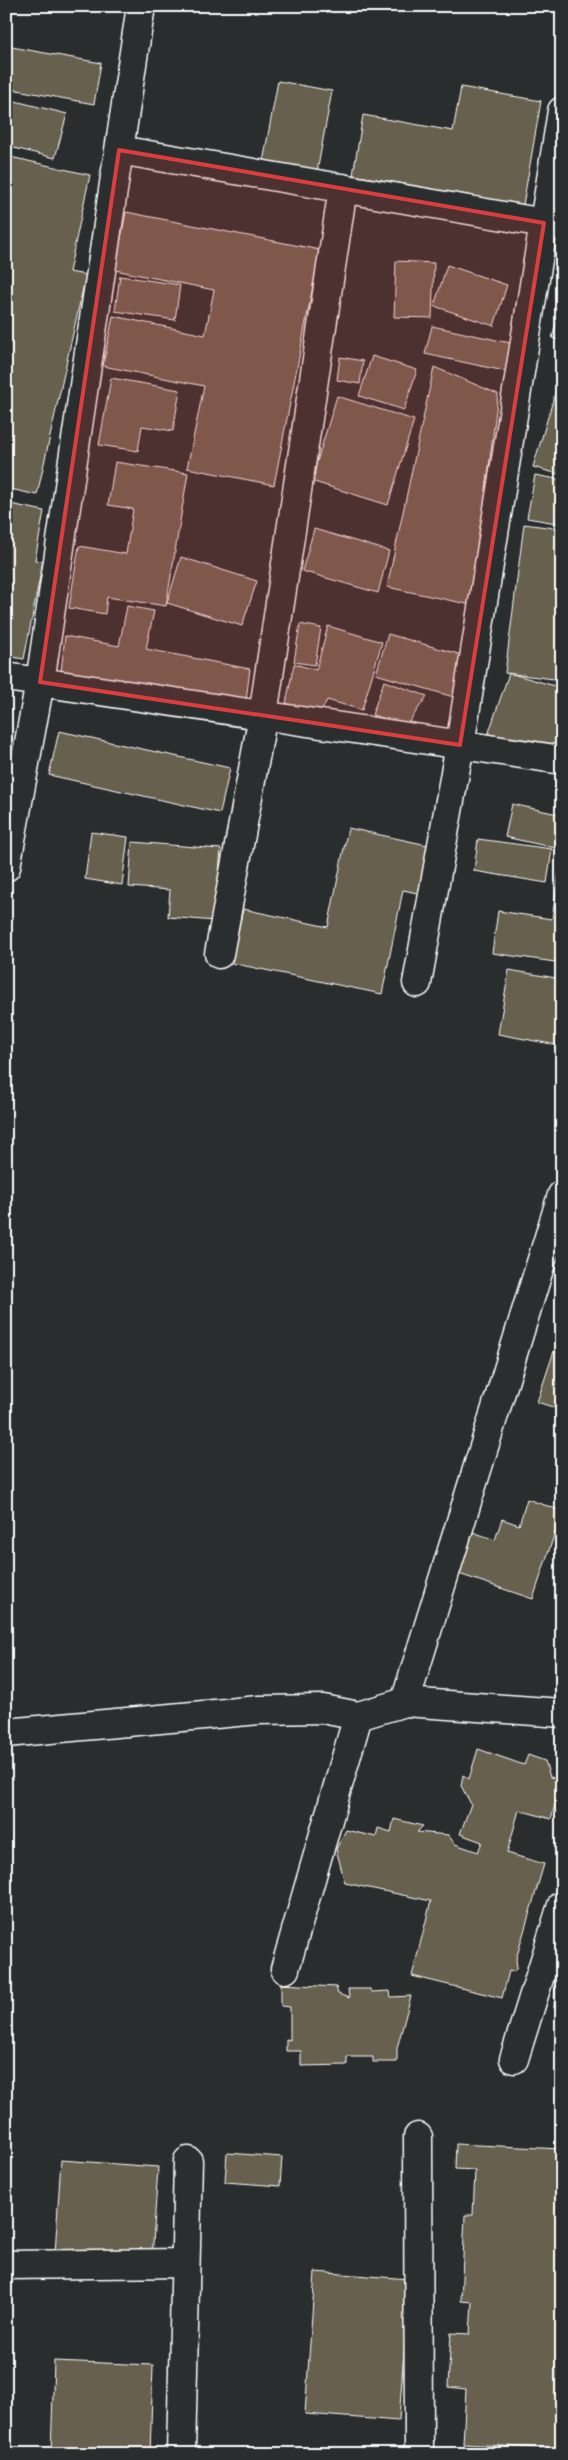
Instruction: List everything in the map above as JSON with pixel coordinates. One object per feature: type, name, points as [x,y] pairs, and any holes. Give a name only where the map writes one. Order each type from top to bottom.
[{"type":"street","points":[[6,867],[40,682],[141,6]]},
{"type":"street","points":[[417,983],[553,224],[562,111]]},
{"type":"street","points":[[118,150],[553,224]]},
{"type":"street","points":[[219,954],[263,716],[343,188]]},
{"type":"street","points":[[6,677],[562,760]]},
{"type":"street","points":[[405,1702],[562,1195]]},
{"type":"street","points":[[6,1733],[259,1710],[323,1709],[358,1716],[405,1702],[562,1713]]},
{"type":"street","points":[[285,1969],[358,1716]]},
{"type":"street","points":[[514,2059],[562,1905]]},
{"type":"street","points":[[418,2137],[419,2454]]},
{"type":"street","points":[[181,2454],[188,2160]]},
{"type":"street","points":[[6,2266],[185,2263]]},
{"type":"highlighted area","points":[[119,150],[544,223],[460,745],[40,682]]},
{"type":"building","points":[[6,6],[13,6],[6,42]]},
{"type":"building","points":[[6,46],[101,63],[94,104],[6,88]]},
{"type":"building","points":[[278,81],[332,91],[317,172],[263,162]]},
{"type":"building","points":[[461,87],[541,101],[523,205],[353,175],[363,115],[453,131]]},
{"type":"building","points":[[7,99],[67,114],[55,158],[6,146]]},
{"type":"building","points":[[6,156],[90,175],[69,272],[86,275],[37,495],[6,488]]},
{"type":"building","points":[[126,212],[320,250],[274,485],[187,468],[204,386],[103,366],[113,316],[205,335],[214,290],[115,270]]},
{"type":"building","points":[[396,261],[434,263],[432,318],[394,317]]},
{"type":"building","points":[[447,265],[507,285],[494,326],[434,306]]},
{"type":"building","points":[[120,276],[180,285],[175,320],[115,311]]},
{"type":"building","points":[[562,304],[562,341],[552,338]]},
{"type":"building","points":[[432,326],[515,344],[509,372],[425,354]]},
{"type":"building","points":[[372,356],[417,370],[404,410],[359,396]]},
{"type":"building","points":[[340,357],[363,361],[360,384],[337,380]]},
{"type":"building","points":[[434,367],[498,394],[472,605],[387,587]]},
{"type":"building","points":[[111,378],[180,390],[173,431],[142,426],[138,451],[99,445]]},
{"type":"building","points":[[557,387],[562,389],[562,475],[533,467]]},
{"type":"building","points":[[337,396],[414,420],[388,505],[311,481]]},
{"type":"building","points":[[115,462],[188,473],[166,606],[107,597],[105,614],[69,608],[79,546],[126,554],[133,509],[108,505]]},
{"type":"building","points":[[535,475],[562,480],[562,524],[527,518]]},
{"type":"building","points":[[6,503],[44,511],[35,560],[43,561],[24,659],[6,656]]},
{"type":"building","points":[[524,524],[562,529],[562,680],[505,673]]},
{"type":"building","points":[[314,529],[389,551],[378,593],[302,571]]},
{"type":"building","points":[[181,557],[257,581],[242,626],[167,603]]},
{"type":"building","points":[[127,606],[154,611],[146,649],[250,669],[246,700],[61,672],[65,636],[119,646]]},
{"type":"building","points":[[300,624],[321,628],[315,665],[294,662]]},
{"type":"building","points":[[328,626],[382,642],[362,710],[327,700],[319,716],[286,703],[294,664],[316,670]]},
{"type":"building","points":[[388,634],[469,657],[457,698],[376,674]]},
{"type":"building","points":[[509,673],[562,688],[562,733],[556,746],[488,735]]},
{"type":"building","points":[[384,681],[427,696],[407,725],[372,715]]},
{"type":"building","points":[[6,726],[9,726],[6,752]]},
{"type":"building","points":[[59,731],[230,768],[220,813],[49,775]]},
{"type":"building","points":[[512,804],[562,815],[556,848],[505,837]]},
{"type":"building","points":[[348,828],[432,846],[422,894],[403,890],[382,994],[231,963],[243,909],[328,927]]},
{"type":"building","points":[[91,832],[128,837],[122,885],[85,879]]},
{"type":"building","points":[[478,839],[552,849],[547,883],[474,871]]},
{"type":"building","points":[[132,842],[221,849],[215,921],[168,917],[170,890],[129,887]]},
{"type":"building","points":[[562,852],[562,963],[492,953],[498,911],[552,919]]},
{"type":"building","points":[[509,970],[562,979],[562,1046],[498,1034]]},
{"type":"building","points":[[554,1351],[562,1354],[562,1410],[537,1402]]},
{"type":"building","points":[[527,1499],[562,1511],[533,1599],[459,1574],[473,1532],[495,1540],[502,1519],[519,1525]]},
{"type":"building","points":[[478,1749],[524,1765],[528,1755],[545,1761],[550,1777],[562,1780],[551,1819],[519,1810],[507,1853],[544,1864],[516,1959],[517,1968],[513,1972],[509,1971],[502,1998],[412,1976],[431,1901],[345,1883],[336,1849],[346,1830],[376,1837],[378,1828],[391,1832],[394,1819],[423,1826],[417,1832],[448,1835],[455,1844],[478,1852],[482,1842],[460,1834],[471,1804],[461,1786],[463,1775],[469,1779]]},
{"type":"building","points":[[562,1976],[562,2008],[554,2008],[556,1977]]},
{"type":"building","points":[[281,1984],[336,1987],[338,1994],[349,1998],[348,1989],[370,1989],[372,1992],[390,1991],[391,1997],[411,1996],[397,2048],[397,2062],[373,2062],[373,2057],[347,2057],[347,2065],[301,2066],[301,2051],[286,2051],[286,2039],[290,2040],[290,2007],[281,2006]]},
{"type":"building","points":[[456,2144],[562,2149],[562,2449],[463,2444],[466,2389],[448,2387],[451,2333],[470,2334],[472,2302],[461,2301],[465,2215],[473,2215],[475,2170],[455,2169]]},
{"type":"building","points":[[227,2153],[282,2157],[280,2186],[225,2182]]},
{"type":"building","points":[[61,2160],[158,2167],[152,2259],[55,2253]]},
{"type":"building","points":[[315,2272],[409,2279],[399,2421],[305,2414]]},
{"type":"building","points":[[54,2361],[153,2365],[150,2454],[51,2454]]}]
